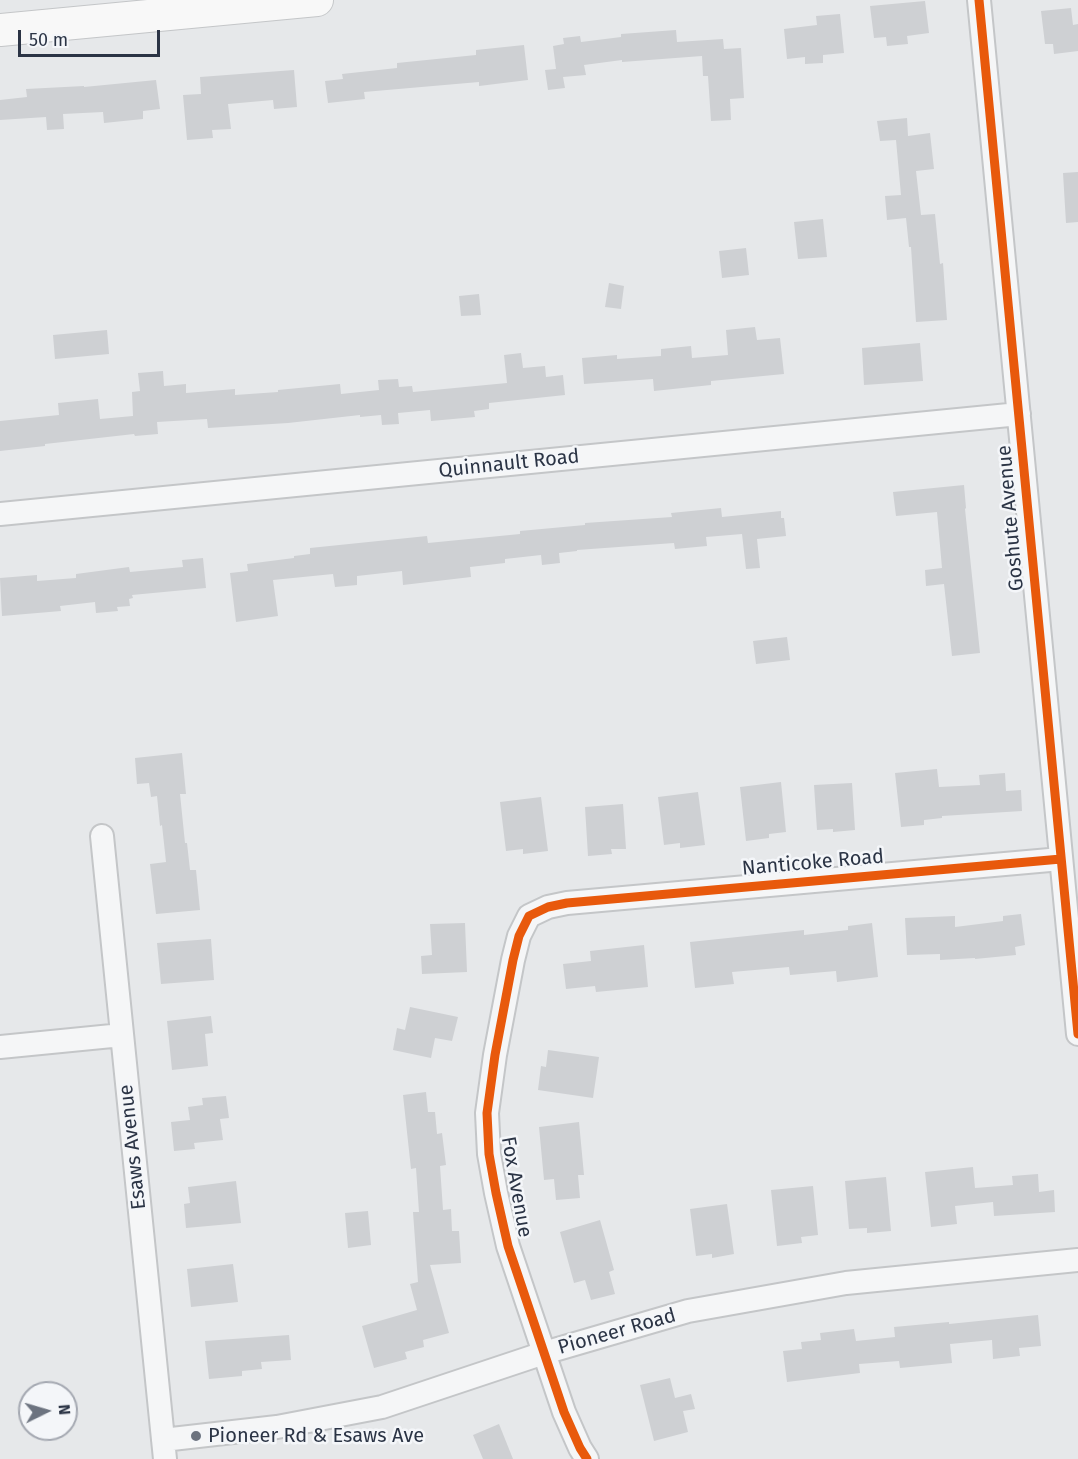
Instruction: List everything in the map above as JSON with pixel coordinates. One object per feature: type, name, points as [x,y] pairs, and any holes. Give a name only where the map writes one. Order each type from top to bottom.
[{"type":"street","points":[[0,30],[88,11],[317,0]]},
{"type":"street","name":"Goshute Avenue","points":[[979,0],[1078,1034]]},
{"type":"street","name":"Quinnault Road","points":[[0,514],[1019,414]]},
{"type":"street","name":"Esaws Avenue","points":[[102,836],[164,1449]]},
{"type":"street","name":"Nanticoke Road","points":[[567,903],[1061,859]]},
{"type":"street","name":"Fox Avenue","points":[[567,903],[548,907],[529,916],[519,936],[495,1055],[488,1113],[489,1154],[508,1246],[564,1412],[587,1459]]},
{"type":"street","points":[[0,1047],[122,1035]]},
{"type":"street","name":"Pioneer Road","points":[[164,1449],[382,1407],[544,1353],[688,1311],[846,1283],[1078,1260]]},
{"type":"building","points":[[925,1],[929,33],[907,36],[908,44],[887,46],[886,37],[874,38],[870,6]]},
{"type":"building","points":[[1071,8],[1073,25],[1078,24],[1078,51],[1054,54],[1053,44],[1045,44],[1041,11]]},
{"type":"building","points":[[840,14],[844,53],[823,55],[823,63],[805,64],[805,57],[787,59],[784,29],[817,25],[816,16]]},
{"type":"building","points":[[676,30],[677,42],[723,39],[724,49],[741,48],[744,98],[730,99],[731,120],[711,121],[708,76],[703,76],[702,56],[622,62],[622,60],[584,65],[586,75],[563,77],[565,88],[548,90],[545,70],[556,69],[553,46],[564,44],[563,38],[580,36],[581,42],[621,37],[621,34]]},
{"type":"building","points":[[524,45],[528,80],[479,86],[479,82],[364,92],[365,99],[328,103],[325,81],[343,79],[342,74],[397,68],[397,63],[476,55],[476,50]]},
{"type":"building","points":[[294,70],[297,107],[274,109],[273,100],[228,104],[231,129],[212,130],[213,138],[187,140],[183,95],[201,94],[200,77]]},
{"type":"building","points":[[156,80],[160,109],[143,111],[143,119],[104,123],[103,112],[63,114],[64,129],[47,130],[46,117],[0,120],[0,100],[27,97],[26,89],[84,87]]},
{"type":"building","points":[[907,118],[908,136],[930,133],[934,169],[916,171],[921,215],[935,214],[940,264],[943,263],[947,320],[916,322],[911,247],[909,247],[906,218],[887,220],[885,196],[901,195],[896,140],[880,141],[877,121]]},
{"type":"building","points":[[1078,172],[1078,222],[1066,223],[1063,173]]},
{"type":"building","points":[[823,219],[827,257],[798,259],[794,222]]},
{"type":"building","points":[[746,248],[749,275],[722,278],[719,251]]},
{"type":"building","points":[[609,283],[624,286],[621,309],[605,307]]},
{"type":"building","points":[[479,294],[481,315],[461,316],[459,296]]},
{"type":"building","points":[[755,327],[757,340],[780,338],[784,374],[711,381],[711,385],[654,391],[653,379],[584,384],[582,358],[617,355],[617,359],[661,356],[661,349],[691,346],[692,358],[728,355],[726,330]]},
{"type":"building","points":[[107,330],[109,354],[55,359],[53,335]]},
{"type":"building","points":[[920,343],[923,381],[864,385],[862,348]]},
{"type":"building","points":[[521,353],[523,368],[545,366],[546,377],[563,375],[565,395],[489,403],[489,409],[474,411],[475,417],[431,421],[430,410],[398,413],[399,424],[382,425],[381,415],[208,428],[207,419],[157,422],[158,434],[135,436],[134,434],[0,451],[0,421],[59,415],[58,403],[98,399],[100,419],[133,416],[132,392],[140,391],[138,373],[163,371],[164,386],[186,384],[186,393],[235,389],[235,395],[340,384],[341,394],[379,390],[378,380],[398,379],[399,387],[412,386],[413,392],[507,383],[504,355]]},
{"type":"building","points":[[964,485],[980,653],[952,656],[944,584],[926,586],[925,570],[942,568],[937,512],[896,516],[893,492]]},
{"type":"building","points":[[721,508],[722,517],[781,511],[786,536],[757,539],[760,568],[746,569],[742,534],[706,537],[707,546],[675,549],[674,543],[577,550],[559,553],[560,563],[542,565],[541,555],[505,559],[505,563],[470,567],[471,577],[403,585],[402,571],[357,576],[357,585],[335,587],[333,574],[273,580],[278,616],[236,622],[230,573],[248,571],[247,564],[310,554],[310,548],[427,536],[428,543],[520,534],[520,531],[585,525],[585,523],[672,517],[671,513]]},
{"type":"building","points":[[203,558],[206,588],[132,595],[133,598],[129,599],[130,606],[117,607],[118,611],[96,613],[95,602],[60,606],[61,611],[2,616],[0,578],[37,575],[37,581],[76,578],[76,574],[129,567],[130,572],[183,567],[182,560]]},
{"type":"building","points":[[787,637],[790,660],[756,664],[753,641]]},
{"type":"building","points":[[182,753],[186,794],[180,794],[185,843],[187,843],[190,870],[196,870],[200,910],[156,914],[150,864],[166,862],[162,825],[160,826],[157,796],[151,797],[149,783],[137,784],[135,758]]},
{"type":"building","points":[[937,769],[939,787],[980,785],[979,775],[1005,773],[1006,791],[1021,790],[1022,811],[942,816],[942,818],[924,820],[924,825],[901,827],[895,773]]},
{"type":"building","points":[[781,782],[786,832],[769,834],[769,838],[746,841],[740,787]]},
{"type":"building","points":[[852,783],[855,830],[833,832],[833,829],[817,830],[814,785]]},
{"type":"building","points":[[698,792],[705,845],[680,848],[680,843],[664,845],[658,797]]},
{"type":"building","points":[[541,797],[548,851],[523,854],[523,849],[506,851],[500,802]]},
{"type":"building","points":[[623,804],[626,849],[611,849],[612,854],[588,856],[585,807]]},
{"type":"building","points":[[1021,914],[1025,945],[1015,947],[1016,955],[940,960],[940,954],[907,955],[905,918],[955,916],[955,927],[1003,921],[1003,916]]},
{"type":"building","points":[[465,923],[467,972],[422,974],[421,956],[432,955],[430,924]]},
{"type":"building","points":[[872,923],[878,977],[837,982],[836,971],[790,975],[789,967],[732,972],[734,984],[695,988],[690,942],[804,930],[804,935],[848,930],[848,926]]},
{"type":"building","points":[[211,939],[214,980],[161,984],[157,943]]},
{"type":"building","points":[[644,945],[648,987],[596,992],[595,986],[566,989],[563,964],[591,961],[590,951]]},
{"type":"building","points":[[410,1007],[458,1017],[452,1041],[435,1038],[431,1058],[393,1050],[397,1028],[405,1030]]},
{"type":"building","points":[[211,1016],[213,1033],[205,1034],[208,1066],[172,1070],[167,1021]]},
{"type":"building","points":[[548,1050],[599,1057],[593,1098],[538,1090],[541,1066],[546,1067]]},
{"type":"building","points":[[426,1092],[428,1112],[435,1112],[437,1134],[442,1133],[446,1165],[440,1166],[443,1210],[451,1209],[452,1231],[459,1231],[461,1263],[430,1265],[449,1333],[423,1340],[424,1347],[405,1352],[407,1359],[374,1368],[362,1326],[417,1310],[410,1284],[418,1282],[413,1212],[419,1212],[416,1168],[411,1169],[403,1095]]},
{"type":"building","points":[[226,1096],[229,1118],[220,1119],[223,1140],[194,1143],[195,1149],[174,1151],[171,1122],[190,1120],[188,1107],[203,1105],[202,1098]]},
{"type":"building","points":[[579,1122],[584,1175],[578,1175],[580,1198],[556,1200],[554,1179],[544,1180],[539,1127]]},
{"type":"building","points":[[973,1167],[975,1188],[1013,1185],[1012,1176],[1038,1174],[1039,1192],[1054,1190],[1055,1212],[994,1216],[993,1202],[955,1206],[957,1224],[931,1227],[925,1172]]},
{"type":"building","points":[[886,1177],[891,1231],[867,1233],[867,1228],[849,1229],[845,1181]]},
{"type":"building","points":[[236,1181],[241,1223],[186,1228],[184,1204],[190,1203],[188,1187]]},
{"type":"building","points":[[813,1186],[818,1235],[801,1237],[802,1243],[777,1246],[771,1190]]},
{"type":"building","points":[[727,1204],[734,1254],[712,1258],[712,1254],[696,1256],[690,1209]]},
{"type":"building","points":[[368,1211],[371,1245],[348,1248],[345,1213]]},
{"type":"building","points":[[600,1220],[614,1270],[609,1272],[615,1294],[591,1300],[585,1280],[574,1283],[560,1232]]},
{"type":"building","points":[[233,1264],[238,1302],[191,1307],[187,1269]]},
{"type":"building","points":[[1038,1315],[1041,1346],[1019,1348],[1020,1356],[993,1359],[992,1340],[950,1344],[952,1363],[900,1368],[899,1361],[859,1364],[860,1373],[787,1382],[783,1351],[802,1349],[801,1342],[821,1340],[820,1333],[854,1329],[856,1341],[895,1337],[894,1327]]},
{"type":"building","points":[[289,1335],[291,1360],[261,1362],[262,1369],[242,1371],[242,1376],[209,1379],[205,1341]]},
{"type":"building","points":[[670,1378],[675,1398],[691,1394],[695,1409],[683,1411],[688,1432],[654,1441],[640,1385]]},
{"type":"building","points":[[499,1424],[513,1459],[483,1459],[473,1435]]},
{"type":"cycle path","points":[[979,0],[1078,1034]]},
{"type":"cycle path","points":[[587,1459],[564,1412],[508,1246],[489,1154],[487,1113],[495,1055],[513,960],[519,936],[529,916],[548,907],[567,903],[1061,859]]},
{"type":"place","name":"Pioneer Rd & Esaws Ave","points":[[196,1436]]}]
